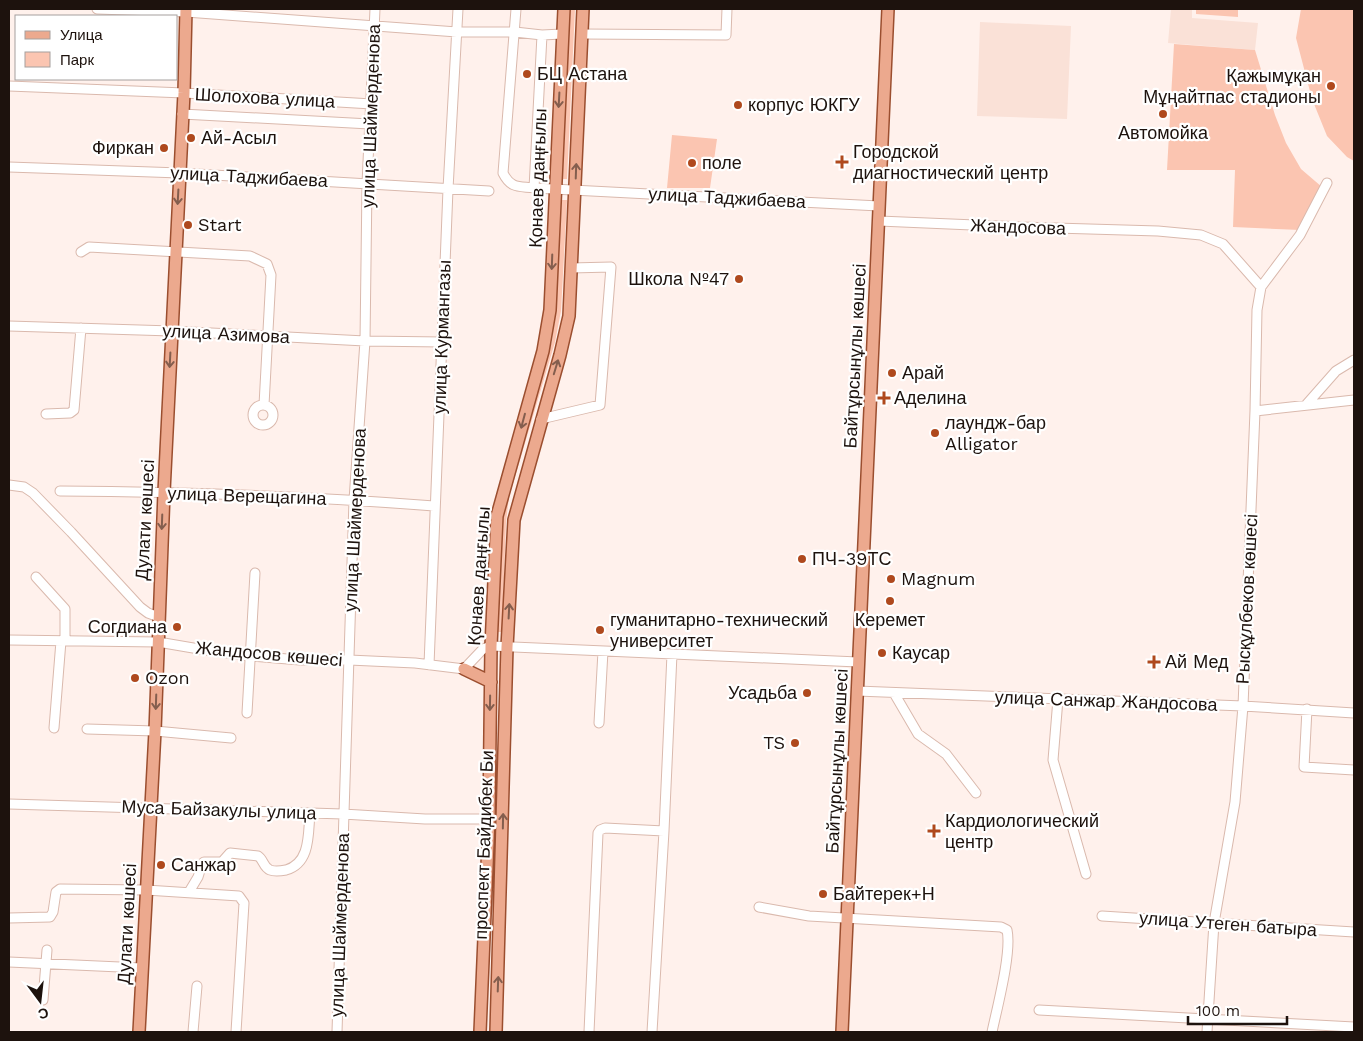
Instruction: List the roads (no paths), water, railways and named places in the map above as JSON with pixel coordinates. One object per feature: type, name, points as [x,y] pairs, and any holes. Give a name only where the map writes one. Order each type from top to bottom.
[{"type":"main road","name":"Қонаев даңғылы","points":[[480,1032],[489,819],[491,646],[498,516],[543,351],[550,310],[564,9]]},
{"type":"main road","name":"Қонаев даңғылы","points":[[506,660],[514,520],[569,316],[583,9]]},
{"type":"main road","points":[[879,206],[888,9]]},
{"type":"main road","name":"Дулати көшесі","points":[[139,1032],[152,808],[158,617],[184,93],[186,11]]},
{"type":"main road","name":"Байтұрсынұлы көшесі","points":[[842,1032],[879,206]]},
{"type":"main road","name":"проспект Байдибек Би","points":[[496,1032],[506,660]]},
{"type":"main road","points":[[464,669],[491,682]]},
{"type":"street","points":[[97,9],[186,11],[457,32],[562,34]]},
{"type":"street","name":"улица Шаймерденова","points":[[337,1032],[354,500],[365,341],[367,184],[375,9]]},
{"type":"street","name":"улица Курмангазы","points":[[429,665],[448,189],[458,9]]},
{"type":"street","name":"улица Таджибаева","points":[[516,9],[504,173],[512,185],[555,190],[879,206]]},
{"type":"street","points":[[582,34],[726,35],[727,9]]},
{"type":"street","points":[[534,188],[542,34]]},
{"type":"street","name":"Шолохова улица","points":[[9,86],[184,93],[372,104]]},
{"type":"street","name":"Шолохова улица","points":[[182,114],[370,124]]},
{"type":"street","name":"улица Таджибаева","points":[[9,167],[180,173],[488,191]]},
{"type":"street","name":"Рысқұлбеков көшесі","points":[[1207,1032],[1214,922],[1235,802],[1243,706],[1255,411],[1257,310],[1261,287],[1300,235],[1327,183]]},
{"type":"street","name":"Жандосова","points":[[879,221],[1020,228],[1158,231],[1201,235],[1223,244],[1261,287]]},
{"type":"street","points":[[81,252],[89,246],[250,256],[267,264],[271,274],[264,404]]},
{"type":"street","points":[[541,419],[600,405],[611,267],[571,268]]},
{"type":"street","name":"улица Азимова","points":[[9,326],[267,335],[365,341],[443,342]]},
{"type":"street","points":[[46,414],[70,413],[74,410],[81,328]]},
{"type":"street","points":[[1306,405],[1336,371],[1354,360]]},
{"type":"street","points":[[1255,411],[1354,400]]},
{"type":"street","points":[[10,485],[24,487],[33,493],[140,607],[158,617]]},
{"type":"street","name":"улица Верещагина","points":[[60,491],[164,492],[354,500],[434,506]]},
{"type":"street","points":[[247,713],[255,574]]},
{"type":"street","points":[[36,577],[65,608],[54,728]]},
{"type":"street","name":"Жандосов көшесі","points":[[9,640],[158,642],[250,656],[300,660],[349,660],[464,669]]},
{"type":"street","points":[[464,669],[484,649],[491,646],[858,662]]},
{"type":"street","points":[[599,723],[603,651]]},
{"type":"street","points":[[652,1032],[672,654]]},
{"type":"street","name":"улица Санжар Жандосова","points":[[857,691],[1243,706],[1354,713]]},
{"type":"street","points":[[894,693],[918,734],[946,754],[976,792]]},
{"type":"street","points":[[1058,699],[1053,760],[1086,874]]},
{"type":"street","points":[[1307,710],[1304,767],[1354,770]]},
{"type":"street","points":[[87,730],[155,731],[231,738]]},
{"type":"street","name":"Муса Байзакулы улица","points":[[9,804],[310,812],[425,819],[489,819]]},
{"type":"street","points":[[189,892],[198,878],[204,862],[222,862],[230,853],[258,856],[265,866],[274,871],[294,867],[304,856],[310,812]]},
{"type":"street","points":[[589,1032],[598,833],[605,828],[664,831]]},
{"type":"street","points":[[9,918],[50,917],[53,912],[56,892],[60,889],[146,890],[240,896],[244,903],[236,1032]]},
{"type":"street","points":[[759,907],[809,916],[1001,927],[1007,930],[1004,976],[992,1032]]},
{"type":"street","name":"улица Утеген батыра","points":[[1102,916],[1354,932]]},
{"type":"street","points":[[43,1000],[47,950]]},
{"type":"street","points":[[9,962],[142,968]]},
{"type":"street","points":[[193,1032],[197,986]]},
{"type":"street","points":[[1039,1010],[1354,1027]]},
{"type":"place","name":"БЦ Астана","points":[[527,74]]},
{"type":"place","name":"Қажымұқан Мұңайтпас стадионы","points":[[1331,86]]},
{"type":"place","name":"корпус ЮКГУ","points":[[738,105]]},
{"type":"place","name":"Автомойка","points":[[1163,114]]},
{"type":"place","name":"Ай-Асыл","points":[[191,138]]},
{"type":"place","name":"Фиркан","points":[[164,148]]},
{"type":"place","name":"Городской диагностический центр","points":[[842,162]]},
{"type":"place","name":"поле","points":[[692,163]]},
{"type":"place","name":"Start","points":[[188,225]]},
{"type":"place","name":"Школа №47","points":[[739,279]]},
{"type":"place","name":"Арай","points":[[892,373]]},
{"type":"place","name":"Аделина","points":[[884,398]]},
{"type":"place","name":"лаундж-бар Alligator","points":[[935,433]]},
{"type":"place","name":"ПЧ-39ТС","points":[[802,559]]},
{"type":"place","name":"Magnum","points":[[891,579]]},
{"type":"place","name":"Керемет","points":[[890,601]]},
{"type":"place","name":"Согдиана","points":[[177,627]]},
{"type":"place","name":"гуманитарно-технический университет","points":[[600,630]]},
{"type":"place","name":"Каусар","points":[[882,653]]},
{"type":"place","name":"Ай Мед","points":[[1154,662]]},
{"type":"place","name":"Ozon","points":[[135,678]]},
{"type":"place","name":"Усадьба","points":[[807,693]]},
{"type":"place","name":"TS","points":[[795,743]]},
{"type":"place","name":"Кардиологический центр","points":[[934,831]]},
{"type":"place","name":"Санжар","points":[[161,865]]},
{"type":"place","name":"Байтерек+Н","points":[[823,894]]}]
